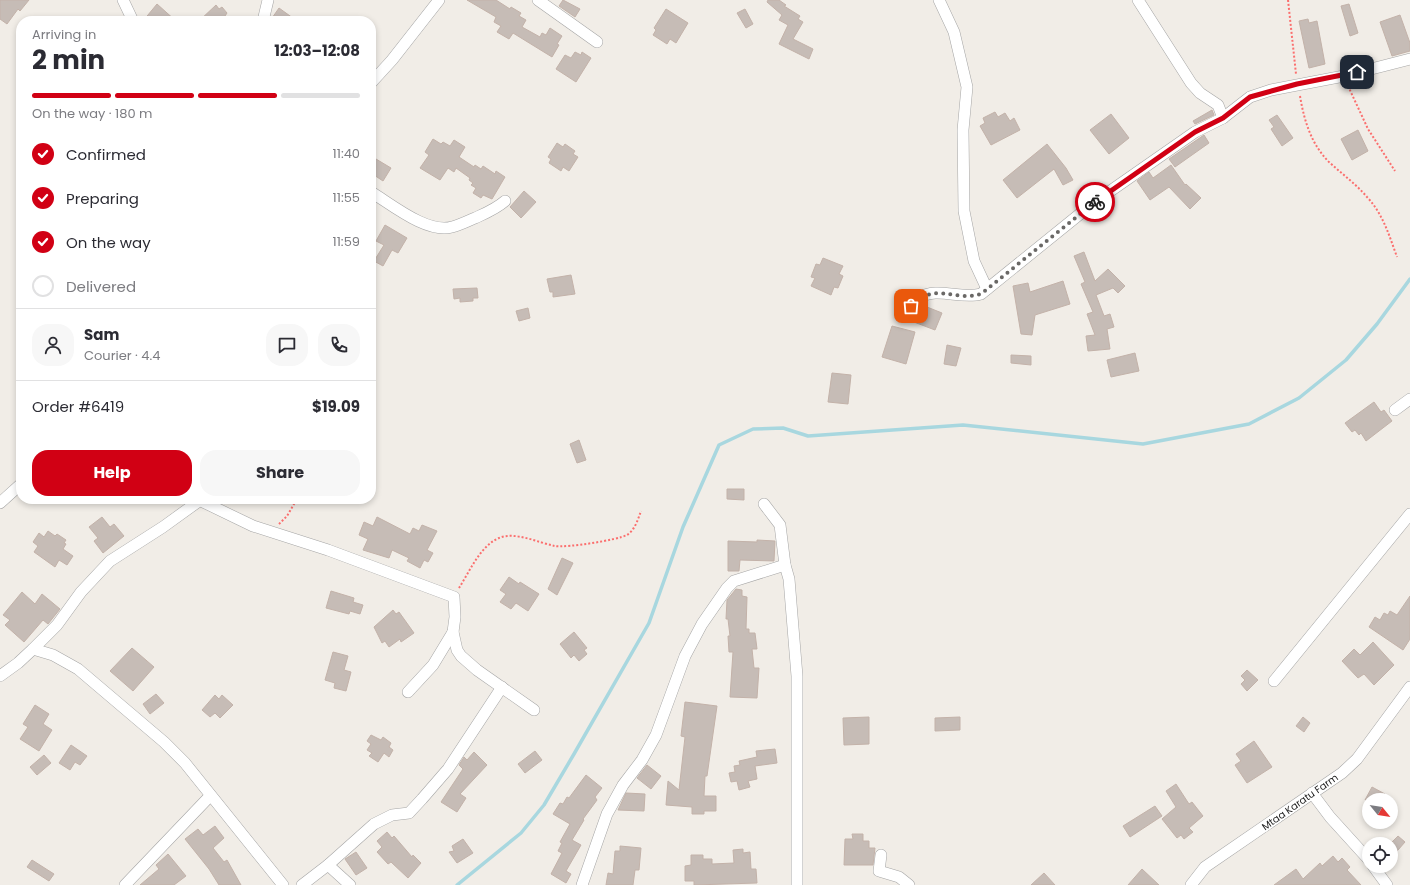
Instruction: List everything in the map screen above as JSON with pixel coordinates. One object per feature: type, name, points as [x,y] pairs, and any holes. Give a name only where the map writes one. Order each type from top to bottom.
[{"type":"street","points":[[123,0],[131,16]]},
{"type":"street","points":[[263,16],[268,0]]},
{"type":"street","points":[[376,78],[440,0]]},
{"type":"street","points":[[538,0],[597,42]]},
{"type":"street","points":[[940,0],[954,32],[966,87],[963,130],[964,212],[974,261],[987,289]]},
{"type":"street","points":[[1138,0],[1191,83],[1200,93],[1218,104],[1223,118]]},
{"type":"street","points":[[904,314],[919,298],[933,292],[973,296],[981,294],[1096,201],[1195,132],[1223,118],[1250,97],[1297,84],[1344,76],[1410,59]]},
{"type":"street","points":[[376,195],[421,223],[440,228],[451,228],[466,222],[496,208],[505,201]]},
{"type":"street","points":[[1395,410],[1410,399]]},
{"type":"street","points":[[0,503],[16,489]]},
{"type":"street","points":[[0,676],[18,663],[57,625],[81,592],[110,560],[163,527],[193,504]]},
{"type":"street","points":[[206,504],[238,520],[271,533],[328,550],[454,597],[455,618],[453,632],[457,650],[464,660],[534,710]]},
{"type":"street","points":[[764,504],[780,525],[785,565],[789,579],[796,676],[798,885]]},
{"type":"street","points":[[1274,681],[1410,514]]},
{"type":"street","points":[[582,885],[607,814],[642,760],[656,735],[685,656],[702,624],[727,588],[734,581],[785,565]]},
{"type":"street","points":[[408,692],[433,665],[453,632]]},
{"type":"street","points":[[33,649],[53,655],[78,669],[164,742],[185,763],[283,885]]},
{"type":"street","points":[[302,885],[328,865],[374,824],[392,815],[409,813],[448,769],[502,687]]},
{"type":"street","name":"Mtaa Karatu Farm","points":[[1191,885],[1205,867],[1274,821],[1312,793],[1332,782],[1357,759],[1410,687]]},
{"type":"street","points":[[1312,793],[1330,818],[1362,852]]},
{"type":"street","points":[[125,885],[210,796]]},
{"type":"street","points":[[881,855],[879,871],[899,877],[907,881],[909,885]]},
{"type":"street","points":[[328,865],[350,885]]},
{"type":"street","points":[[1378,873],[1387,885]]},
{"type":"path","points":[[1288,0],[1297,84],[1305,121],[1316,146],[1328,161],[1368,198],[1384,220],[1397,257]]},
{"type":"path","points":[[1344,76],[1368,129],[1394,171]]},
{"type":"path","points":[[271,533],[287,516],[294,504]]},
{"type":"path","points":[[454,597],[482,551],[498,538],[510,536],[557,547],[593,543],[628,534],[635,527],[641,511]]},
{"type":"building","points":[[0,0],[29,0],[20,11],[18,9],[7,24],[0,19]]},
{"type":"building","points":[[467,0],[496,0],[510,9],[511,7],[521,13],[519,16],[526,20],[522,27],[540,37],[542,33],[546,35],[550,28],[562,36],[557,44],[559,45],[552,57],[513,33],[509,39],[497,32],[501,26],[494,22],[496,17]]},
{"type":"building","points":[[563,0],[580,9],[575,17],[559,6]]},
{"type":"building","points":[[768,0],[779,0],[786,5],[784,6],[800,16],[798,19],[803,22],[793,39],[813,49],[809,59],[779,44],[788,25],[779,20],[782,15],[767,2]]},
{"type":"building","points":[[157,4],[170,16],[147,16]]},
{"type":"building","points":[[1349,4],[1358,33],[1350,36],[1341,6]]},
{"type":"building","points":[[216,5],[219,9],[222,7],[227,13],[225,16],[204,16]]},
{"type":"building","points":[[279,8],[290,16],[273,16]]},
{"type":"building","points":[[666,9],[688,23],[676,43],[670,39],[667,44],[653,35],[656,30],[654,28]]},
{"type":"building","points":[[745,9],[753,24],[746,28],[737,13]]},
{"type":"building","points":[[1400,15],[1410,43],[1410,51],[1392,56],[1380,22]]},
{"type":"building","points":[[1308,19],[1309,23],[1317,21],[1325,64],[1309,68],[1299,21]]},
{"type":"building","points":[[575,52],[581,55],[582,52],[591,58],[576,82],[556,69],[565,55],[571,58]]},
{"type":"building","points":[[1212,110],[1214,115],[1195,124],[1193,121]]},
{"type":"building","points":[[995,112],[998,117],[1005,113],[1010,121],[1014,118],[1020,130],[991,145],[980,126],[985,123],[983,118]]},
{"type":"building","points":[[1111,114],[1129,138],[1109,154],[1090,130]]},
{"type":"building","points":[[1277,115],[1293,138],[1282,146],[1271,129],[1274,127],[1269,120]]},
{"type":"building","points":[[1358,130],[1368,151],[1352,160],[1341,139]]},
{"type":"building","points":[[1204,135],[1209,143],[1175,167],[1169,159]]},
{"type":"building","points":[[433,139],[441,144],[443,142],[450,146],[454,140],[465,147],[459,157],[474,167],[475,165],[481,169],[483,166],[495,174],[496,171],[505,177],[492,199],[483,195],[481,198],[473,193],[476,188],[471,185],[473,183],[469,180],[470,178],[456,168],[454,172],[448,168],[440,180],[420,168],[429,155],[425,152]]},
{"type":"building","points":[[557,143],[563,147],[565,144],[575,151],[573,154],[578,157],[569,171],[563,167],[561,171],[549,163],[551,159],[548,157]]},
{"type":"building","points":[[1047,144],[1066,168],[1073,180],[1063,185],[1054,169],[1017,198],[1003,180]]},
{"type":"building","points":[[376,159],[391,168],[383,181],[376,176]]},
{"type":"building","points":[[1171,165],[1185,185],[1186,184],[1201,198],[1190,209],[1169,187],[1150,200],[1137,181],[1149,172],[1153,178]]},
{"type":"building","points":[[524,191],[536,202],[521,218],[510,207]]},
{"type":"building","points":[[385,225],[407,238],[398,253],[392,250],[383,266],[376,262],[376,258],[384,245],[376,241]]},
{"type":"building","points":[[1084,252],[1095,281],[1108,269],[1125,286],[1118,293],[1113,288],[1096,295],[1104,316],[1110,314],[1114,327],[1107,329],[1110,349],[1088,351],[1086,336],[1095,335],[1087,314],[1093,312],[1081,284],[1085,282],[1074,256]]},
{"type":"building","points":[[823,258],[843,266],[839,274],[843,276],[838,288],[834,287],[831,295],[811,286],[815,278],[811,277],[816,264],[820,265]]},
{"type":"building","points":[[571,275],[575,294],[553,297],[553,292],[550,292],[547,279]]},
{"type":"building","points":[[1063,281],[1070,304],[1035,315],[1032,335],[1021,334],[1013,286],[1028,283],[1030,292]]},
{"type":"building","points":[[477,288],[478,298],[473,298],[473,301],[460,302],[460,298],[454,299],[453,289]]},
{"type":"building","points":[[922,305],[942,313],[935,330],[914,322]]},
{"type":"building","points":[[528,308],[530,318],[519,321],[516,311]]},
{"type":"building","points":[[892,326],[915,332],[906,364],[882,357]]},
{"type":"building","points":[[947,345],[961,348],[956,366],[944,364]]},
{"type":"building","points":[[1135,353],[1139,371],[1111,377],[1107,360]]},
{"type":"building","points":[[1011,355],[1031,356],[1031,365],[1011,363]]},
{"type":"building","points":[[832,373],[851,375],[848,404],[828,402]]},
{"type":"building","points":[[1374,402],[1381,412],[1384,410],[1392,421],[1366,441],[1361,433],[1359,435],[1355,430],[1352,432],[1345,423]]},
{"type":"building","points":[[579,440],[586,460],[577,463],[570,444]]},
{"type":"building","points":[[727,489],[744,489],[744,500],[727,499]]},
{"type":"building","points":[[102,517],[110,527],[114,524],[124,536],[103,553],[94,541],[98,538],[89,527]]},
{"type":"building","points":[[377,517],[410,534],[413,528],[419,531],[422,525],[437,531],[427,550],[433,553],[428,562],[424,560],[420,568],[407,561],[409,558],[392,550],[389,558],[363,550],[368,539],[359,535],[364,522],[373,526]]},
{"type":"building","points":[[48,531],[55,536],[57,534],[66,540],[64,543],[66,544],[63,549],[73,556],[67,565],[59,560],[55,567],[34,552],[38,546],[33,542],[39,533],[44,537]]},
{"type":"building","points":[[757,540],[775,541],[774,561],[740,560],[739,571],[728,571],[728,541],[757,542]]},
{"type":"building","points":[[562,558],[573,563],[557,595],[548,589]]},
{"type":"building","points":[[509,577],[539,594],[528,611],[516,603],[511,609],[500,602],[506,594],[500,590]]},
{"type":"building","points":[[736,589],[742,590],[742,596],[747,597],[746,629],[749,629],[749,633],[755,633],[757,649],[752,649],[754,668],[759,668],[757,698],[730,697],[733,652],[729,652],[728,636],[730,636],[728,619],[726,619],[727,600]]},
{"type":"building","points":[[331,591],[354,598],[353,602],[363,605],[360,614],[350,611],[349,614],[326,608]]},
{"type":"building","points":[[22,592],[35,604],[42,594],[60,609],[48,624],[43,620],[24,642],[5,625],[10,620],[3,615]]},
{"type":"building","points":[[1410,596],[1410,639],[1403,650],[1369,627],[1375,617],[1380,620],[1384,613],[1388,615],[1390,611],[1397,615]]},
{"type":"building","points":[[393,610],[396,614],[399,612],[414,633],[401,642],[400,639],[389,647],[385,641],[382,643],[374,627]]},
{"type":"building","points":[[574,632],[587,648],[584,650],[587,654],[579,661],[574,655],[571,658],[560,644]]},
{"type":"building","points":[[1373,642],[1394,665],[1374,685],[1364,674],[1358,678],[1342,661],[1354,649],[1360,655]]},
{"type":"building","points":[[132,648],[154,667],[133,691],[110,671]]},
{"type":"building","points":[[333,652],[348,656],[344,670],[351,672],[346,691],[334,688],[335,683],[325,680]]},
{"type":"building","points":[[1247,670],[1258,680],[1247,691],[1241,684],[1245,680],[1241,676]]},
{"type":"building","points":[[156,694],[164,703],[150,714],[143,704]]},
{"type":"building","points":[[215,695],[219,699],[222,695],[233,705],[220,718],[215,713],[210,717],[202,710]]},
{"type":"building","points":[[685,702],[717,706],[707,776],[705,776],[704,796],[716,796],[716,811],[704,811],[704,814],[692,814],[692,807],[666,805],[668,781],[679,790],[685,737],[681,736]]},
{"type":"building","points":[[35,705],[49,714],[43,724],[52,730],[39,751],[20,739],[28,727],[23,724]]},
{"type":"building","points":[[869,717],[869,744],[844,745],[843,718]]},
{"type":"building","points":[[960,717],[960,730],[935,731],[935,718]]},
{"type":"building","points":[[1303,717],[1310,723],[1304,732],[1296,726]]},
{"type":"building","points":[[371,735],[381,740],[383,737],[391,743],[389,747],[393,750],[389,757],[384,753],[378,762],[369,756],[372,753],[367,750],[371,744],[367,741]]},
{"type":"building","points":[[1254,741],[1272,767],[1247,783],[1235,765],[1241,761],[1236,754]]},
{"type":"building","points":[[71,745],[87,756],[80,765],[75,762],[70,770],[59,763]]},
{"type":"building","points":[[775,749],[777,763],[755,766],[757,779],[748,781],[750,787],[739,790],[737,781],[731,782],[729,773],[735,772],[734,766],[740,765],[739,761],[757,757],[756,751]]},
{"type":"building","points":[[535,751],[542,760],[525,773],[518,764]]},
{"type":"building","points":[[474,752],[487,765],[460,794],[466,798],[457,812],[441,802],[463,769],[459,765],[464,757],[467,760]]},
{"type":"building","points":[[44,755],[51,763],[37,775],[30,767]]},
{"type":"building","points":[[647,765],[661,776],[651,789],[637,778]]},
{"type":"building","points":[[586,775],[602,788],[595,797],[597,800],[583,819],[584,820],[572,840],[581,845],[566,871],[571,874],[566,883],[551,874],[562,853],[558,851],[562,843],[560,842],[570,824],[553,814],[560,803],[563,804],[567,797],[569,798]]},
{"type":"building","points":[[1176,784],[1189,804],[1192,802],[1203,816],[1189,828],[1193,832],[1184,839],[1181,835],[1177,838],[1162,819],[1176,807],[1166,791]]},
{"type":"building","points":[[1372,787],[1383,793],[1369,793]]},
{"type":"building","points":[[626,793],[645,794],[644,811],[618,810]]},
{"type":"building","points":[[1155,806],[1162,816],[1130,837],[1123,826]]},
{"type":"building","points":[[215,826],[224,838],[213,848],[224,862],[227,860],[241,885],[219,885],[209,869],[185,839],[198,829],[203,835]]},
{"type":"building","points":[[387,832],[392,838],[394,836],[412,857],[413,855],[421,863],[408,878],[391,862],[388,864],[377,852],[382,847],[377,841]]},
{"type":"building","points":[[852,834],[863,834],[863,841],[869,841],[869,848],[875,848],[873,865],[844,865],[845,839],[853,839]]},
{"type":"building","points":[[1398,836],[1405,842],[1398,850],[1398,837]]},
{"type":"building","points":[[463,839],[473,853],[457,863],[449,852],[454,851],[452,846]]},
{"type":"building","points":[[620,846],[641,848],[639,870],[635,870],[633,885],[606,885],[608,873],[613,874],[615,851],[620,851]]},
{"type":"building","points":[[743,849],[743,853],[750,852],[751,869],[756,869],[757,883],[694,885],[694,881],[685,881],[685,866],[691,865],[691,855],[703,855],[703,859],[712,859],[712,864],[734,863],[733,850]]},
{"type":"building","points":[[356,852],[367,868],[356,875],[345,859]]},
{"type":"building","points":[[168,854],[186,876],[174,885],[140,885],[159,869],[156,865]]},
{"type":"building","points":[[1333,856],[1338,862],[1342,858],[1350,867],[1347,870],[1361,885],[1274,885],[1296,869],[1303,879],[1320,863],[1322,866]]},
{"type":"building","points":[[32,860],[54,874],[49,881],[27,867]]},
{"type":"building","points":[[1142,869],[1159,885],[1128,885]]},
{"type":"building","points":[[1044,873],[1055,885],[1031,885]]},
{"type":"waterway","points":[[457,885],[521,833],[544,805],[649,623],[683,527],[719,445],[753,429],[783,428],[808,436],[963,425],[1143,444],[1249,424],[1299,398],[1346,360],[1377,324],[1410,279]]},
{"type":"way so far","points":[[911,306],[919,298],[933,292],[956,296],[973,296],[981,294],[1024,261],[1095,202]]},
{"type":"route","points":[[1095,202],[1195,132],[1223,118],[1250,97],[1271,90],[1344,76],[1357,72]]}]
